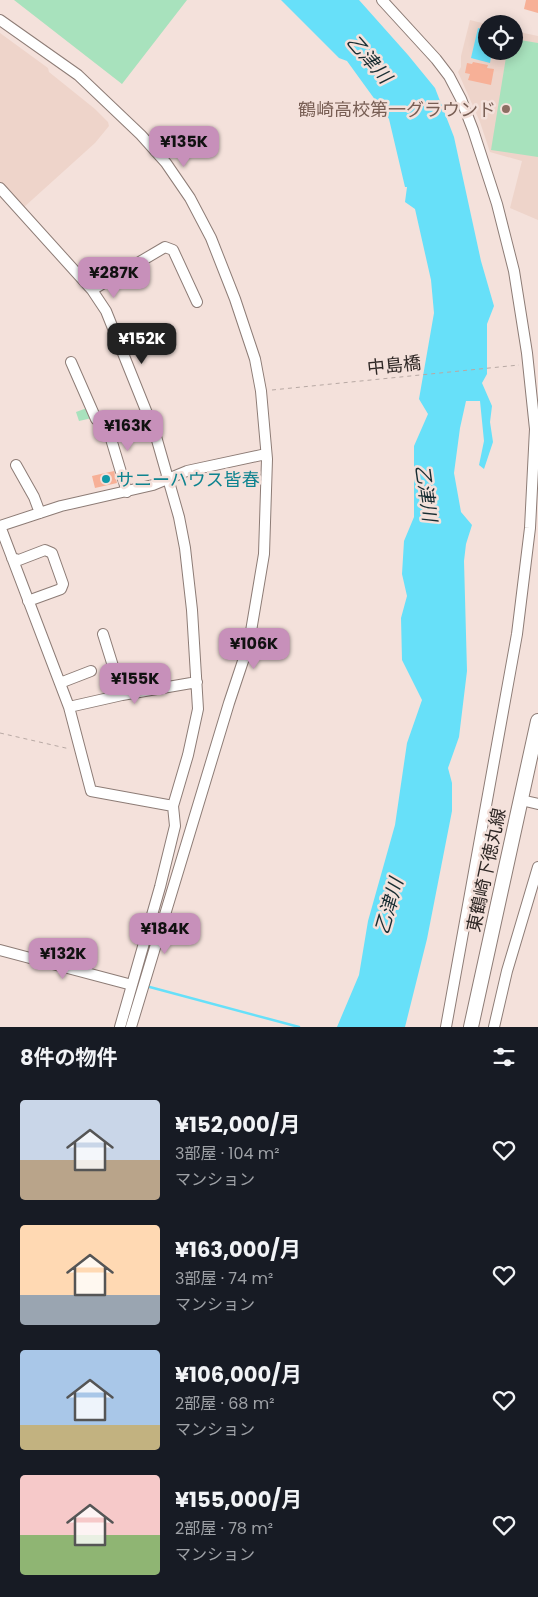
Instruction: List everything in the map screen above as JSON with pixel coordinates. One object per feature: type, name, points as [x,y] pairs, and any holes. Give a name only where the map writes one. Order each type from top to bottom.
[{"type":"street","points":[[382,0],[436,59],[449,76],[461,99],[497,204],[514,271],[529,364],[534,429],[530,528],[516,634],[446,1027]]},
{"type":"street","points":[[0,20],[78,75],[141,135],[166,163],[190,198],[211,238],[234,299],[264,391],[266,454],[264,554],[249,643],[131,1027]]},
{"type":"street","points":[[0,188],[92,290],[106,311],[155,433],[180,517],[185,548],[198,709],[188,755],[173,806],[175,826],[160,887],[120,1027]]},
{"type":"street","points":[[92,290],[164,247],[173,250],[197,302]]},
{"type":"street","points":[[71,362],[96,419],[148,416]]},
{"type":"street","points":[[105,419],[126,492]]},
{"type":"street","points":[[173,806],[91,791],[69,707],[0,526],[61,506],[153,485],[187,471],[266,454]]},
{"type":"street","points":[[16,465],[40,513]]},
{"type":"street","points":[[12,558],[19,560],[45,550],[52,554],[63,584],[61,589],[28,601]]},
{"type":"street","points":[[102,634],[122,694]]},
{"type":"street","points":[[60,683],[91,671]]},
{"type":"street","points":[[69,707],[122,694],[197,682]]},
{"type":"street","name":"東鶴崎下徳丸線","points":[[471,1027],[538,721]]},
{"type":"street","points":[[521,800],[538,804]]},
{"type":"street","points":[[160,887],[184,854]]},
{"type":"street","points":[[494,1027],[506,971],[538,867]]},
{"type":"street","points":[[0,950],[132,985]]},
{"type":"path","name":"中島橋","points":[[264,391],[529,364]]},
{"type":"path","points":[[0,733],[80,751]]},
{"type":"shaded area","name":"鶴崎高校第一グラウンド","points":[[470,20],[478,22],[478,60],[523,60],[523,33],[538,36],[538,220],[510,208],[522,161],[490,152],[480,122],[458,72],[461,67],[461,56]]},
{"type":"shaded area","points":[[0,33],[48,68],[49,72],[95,109],[108,122],[109,126],[95,143],[23,208],[0,184]]},
{"type":"green space","points":[[14,0],[187,0],[122,84]]},
{"type":"green space","points":[[523,40],[538,43],[538,157],[491,150],[506,60],[523,60]]},
{"type":"green space","points":[[87,408],[92,418],[79,421],[76,412]]},
{"type":"water","name":"乙津川","points":[[281,0],[359,0],[435,88],[454,137],[481,261],[494,306],[487,324],[487,374],[482,383],[492,406],[490,422],[493,442],[484,469],[479,465],[484,441],[480,401],[466,401],[454,473],[461,512],[472,525],[466,544],[464,561],[467,671],[459,737],[448,768],[452,783],[452,811],[427,939],[405,1027],[337,1027],[359,975],[368,921],[395,825],[407,743],[422,700],[402,660],[401,618],[407,596],[402,574],[404,541],[414,517],[414,446],[428,414],[419,399],[434,313],[431,280],[415,209],[405,202],[407,187],[405,187],[389,119],[347,61],[339,58]]},
{"type":"water","points":[[478,28],[478,60],[471,58]]},
{"type":"water","points":[[479,60],[490,60],[490,63]]},
{"type":"building","points":[[526,0],[538,0],[538,13],[524,9]]},
{"type":"building","points":[[473,62],[488,65],[487,68],[494,69],[491,85],[468,80],[470,74],[465,73],[467,63],[472,64]]},
{"type":"building","name":"サニーハウス皆春","points":[[114,471],[117,483],[95,488],[92,476]]},
{"type":"waterway","points":[[146,986],[299,1027]]},
{"type":"place","name":"鶴崎高校第一グラウンド","points":[[506,109]]},
{"type":"place","name":"サニーハウス皆春","points":[[106,479]]}]
